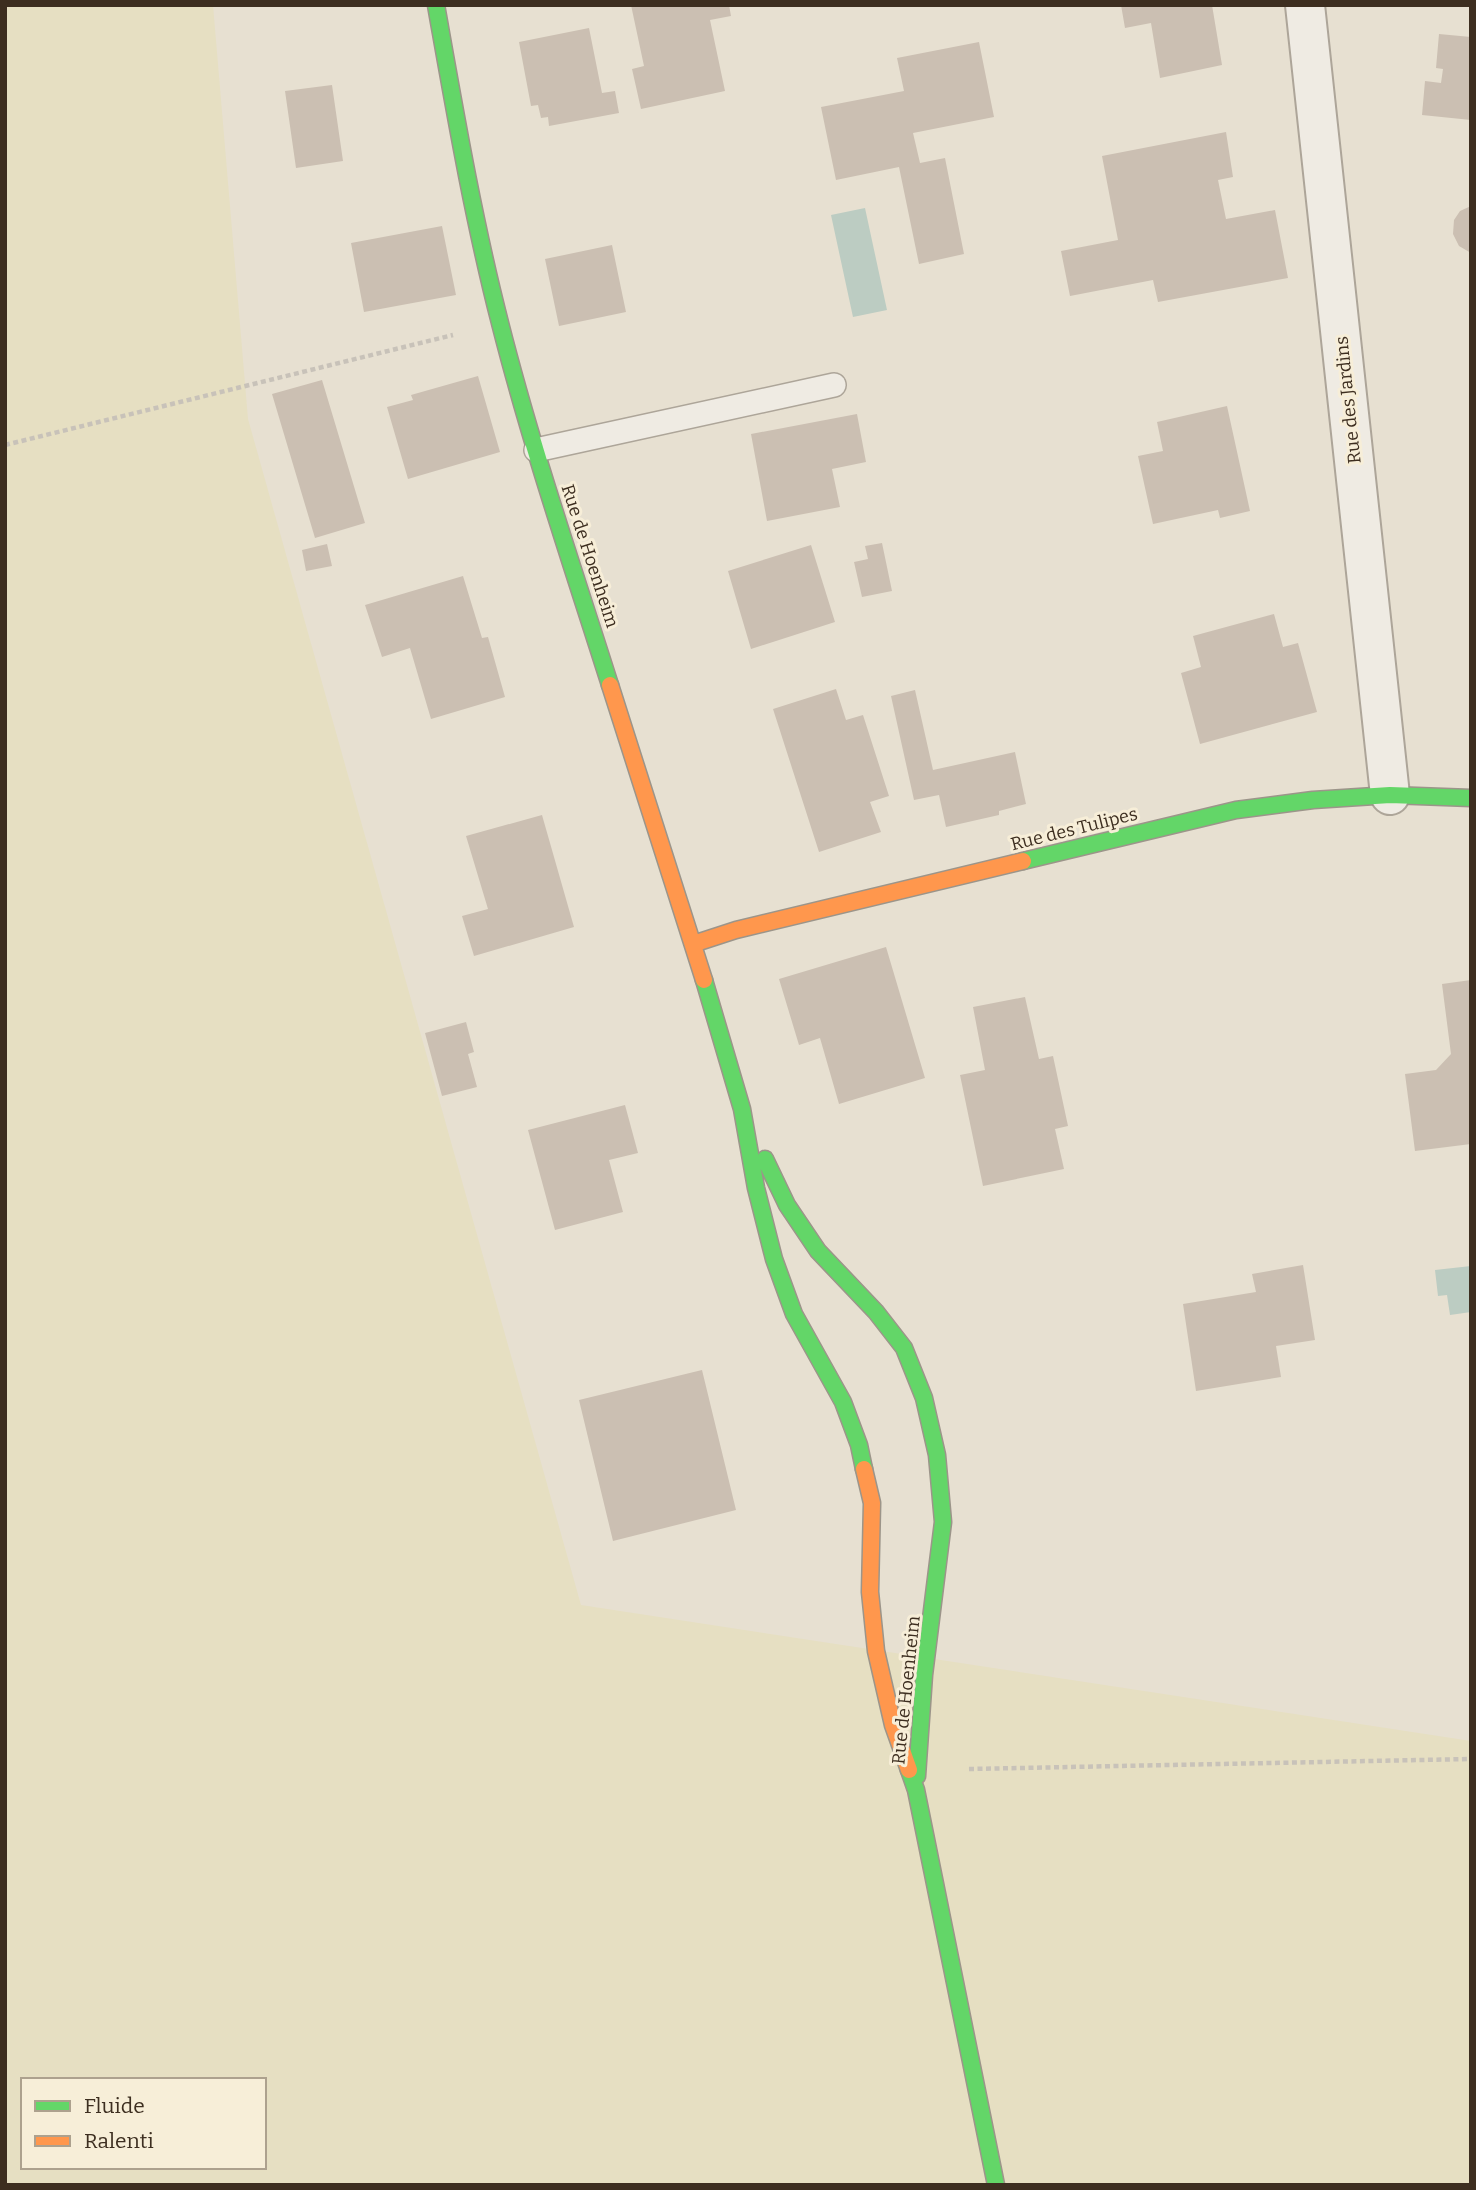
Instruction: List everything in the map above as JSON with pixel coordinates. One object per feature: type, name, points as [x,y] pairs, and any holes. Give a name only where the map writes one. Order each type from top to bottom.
[{"type":"street","name":"Rue de Hoenheim","points":[[436,5],[470,195],[500,324],[536,450],[693,944],[742,1109],[756,1188],[774,1259],[794,1314],[843,1402],[859,1445],[872,1503],[870,1592],[876,1651],[893,1725],[916,1790]]},
{"type":"street","name":"Rue des Jardins","points":[[1305,5],[1390,795]]},
{"type":"street","name":"Rue des Tulipes","points":[[693,944],[736,930],[1236,810],[1313,800],[1390,795],[1471,798]]},
{"type":"street","name":"Rue de Hoenheim","points":[[742,1109],[787,1205],[818,1251],[876,1312],[904,1348],[923,1398],[937,1455],[943,1522],[924,1675],[916,1790]]},
{"type":"street","points":[[916,1790],[996,2185]]},
{"type":"lane","points":[[536,450],[834,385]]},
{"type":"path","points":[[5,445],[500,324]]},
{"type":"path","points":[[916,1790],[970,1769],[1471,1759]]},
{"type":"shaded area","points":[[5,5],[213,5],[248,419],[581,1605],[1471,1741],[1471,2185],[5,2185]]},
{"type":"shaded area","points":[[865,208],[887,310],[853,317],[831,215]]},
{"type":"shaded area","points":[[1471,1266],[1471,1312],[1450,1315],[1447,1295],[1438,1296],[1435,1270]]},
{"type":"building","points":[[631,5],[729,5],[731,16],[710,20],[725,91],[641,109],[632,69],[644,66]]},
{"type":"building","points":[[1121,5],[1212,5],[1222,65],[1160,78],[1151,23],[1125,28]]},
{"type":"building","points":[[589,28],[602,93],[615,91],[619,113],[549,126],[548,117],[541,118],[538,105],[531,106],[519,42]]},
{"type":"building","points":[[1439,34],[1471,37],[1471,120],[1422,115],[1425,81],[1441,83],[1443,69],[1436,68]]},
{"type":"building","points":[[979,42],[994,117],[913,133],[920,163],[945,158],[964,254],[919,264],[899,167],[836,180],[821,107],[904,91],[897,58]]},
{"type":"building","points":[[332,85],[343,161],[296,168],[285,91]]},
{"type":"building","points":[[1226,132],[1233,177],[1218,180],[1226,219],[1275,210],[1288,278],[1158,302],[1153,280],[1070,296],[1061,251],[1118,240],[1102,156]]},
{"type":"building","points":[[1471,206],[1471,253],[1459,246],[1453,234],[1454,220],[1460,211]]},
{"type":"building","points":[[442,226],[456,295],[364,312],[351,243]]},
{"type":"building","points":[[612,245],[626,312],[559,326],[545,259]]},
{"type":"building","points":[[478,376],[500,452],[408,479],[387,407],[413,400],[411,395]]},
{"type":"building","points":[[322,380],[365,523],[315,538],[272,394]]},
{"type":"building","points":[[1227,406],[1250,511],[1220,518],[1218,510],[1153,524],[1138,456],[1163,451],[1157,422]]},
{"type":"building","points":[[857,414],[866,462],[832,469],[840,507],[767,521],[751,434]]},
{"type":"building","points":[[882,543],[892,591],[862,597],[854,562],[868,559],[865,546]]},
{"type":"building","points":[[327,544],[332,566],[306,571],[302,550]]},
{"type":"building","points":[[811,545],[835,622],[751,649],[728,571]]},
{"type":"building","points":[[463,576],[482,638],[488,637],[505,697],[431,719],[410,648],[382,657],[365,605]]},
{"type":"building","points":[[1274,614],[1283,647],[1298,643],[1317,712],[1200,744],[1181,673],[1201,667],[1193,636]]},
{"type":"building","points":[[836,689],[846,720],[863,715],[889,796],[870,802],[881,832],[819,852],[773,709]]},
{"type":"building","points":[[915,690],[933,770],[1015,752],[1026,804],[999,811],[999,815],[946,827],[939,795],[914,800],[891,696]]},
{"type":"building","points":[[542,815],[574,927],[474,956],[462,916],[488,909],[466,836]]},
{"type":"building","points":[[886,947],[925,1078],[839,1104],[820,1038],[799,1045],[779,979]]},
{"type":"building","points":[[1471,980],[1471,1144],[1415,1151],[1405,1074],[1436,1070],[1451,1054],[1442,984]]},
{"type":"building","points":[[1025,997],[1039,1059],[1053,1056],[1068,1126],[1055,1129],[1064,1169],[983,1186],[960,1075],[985,1070],[973,1007]]},
{"type":"building","points":[[466,1022],[474,1052],[468,1054],[477,1087],[442,1096],[425,1033]]},
{"type":"building","points":[[625,1105],[638,1153],[609,1160],[623,1212],[555,1230],[528,1130]]},
{"type":"building","points":[[1303,1265],[1315,1340],[1276,1346],[1281,1377],[1196,1391],[1183,1304],[1256,1292],[1252,1274]]},
{"type":"building","points":[[702,1370],[736,1510],[613,1541],[579,1400]]},
{"type":"traffic: fast","points":[[436,5],[457,125],[490,284],[538,460],[610,685]]},
{"type":"traffic: fast","points":[[1023,861],[1236,810],[1313,800],[1390,795],[1471,798]]},
{"type":"traffic: fast","points":[[704,980],[742,1109],[756,1188],[774,1259],[794,1314],[843,1402],[859,1445],[864,1469]]},
{"type":"traffic: fast","points":[[765,1159],[787,1205],[818,1251],[876,1312],[904,1348],[924,1398],[937,1455],[943,1522],[924,1675],[917,1776]]},
{"type":"traffic: fast","points":[[909,1770],[916,1790],[996,2185]]},
{"type":"traffic: slow","points":[[610,685],[704,980]]},
{"type":"traffic: slow","points":[[693,944],[736,930],[1023,861]]},
{"type":"traffic: slow","points":[[864,1469],[872,1503],[870,1592],[876,1651],[893,1725],[909,1770]]}]
